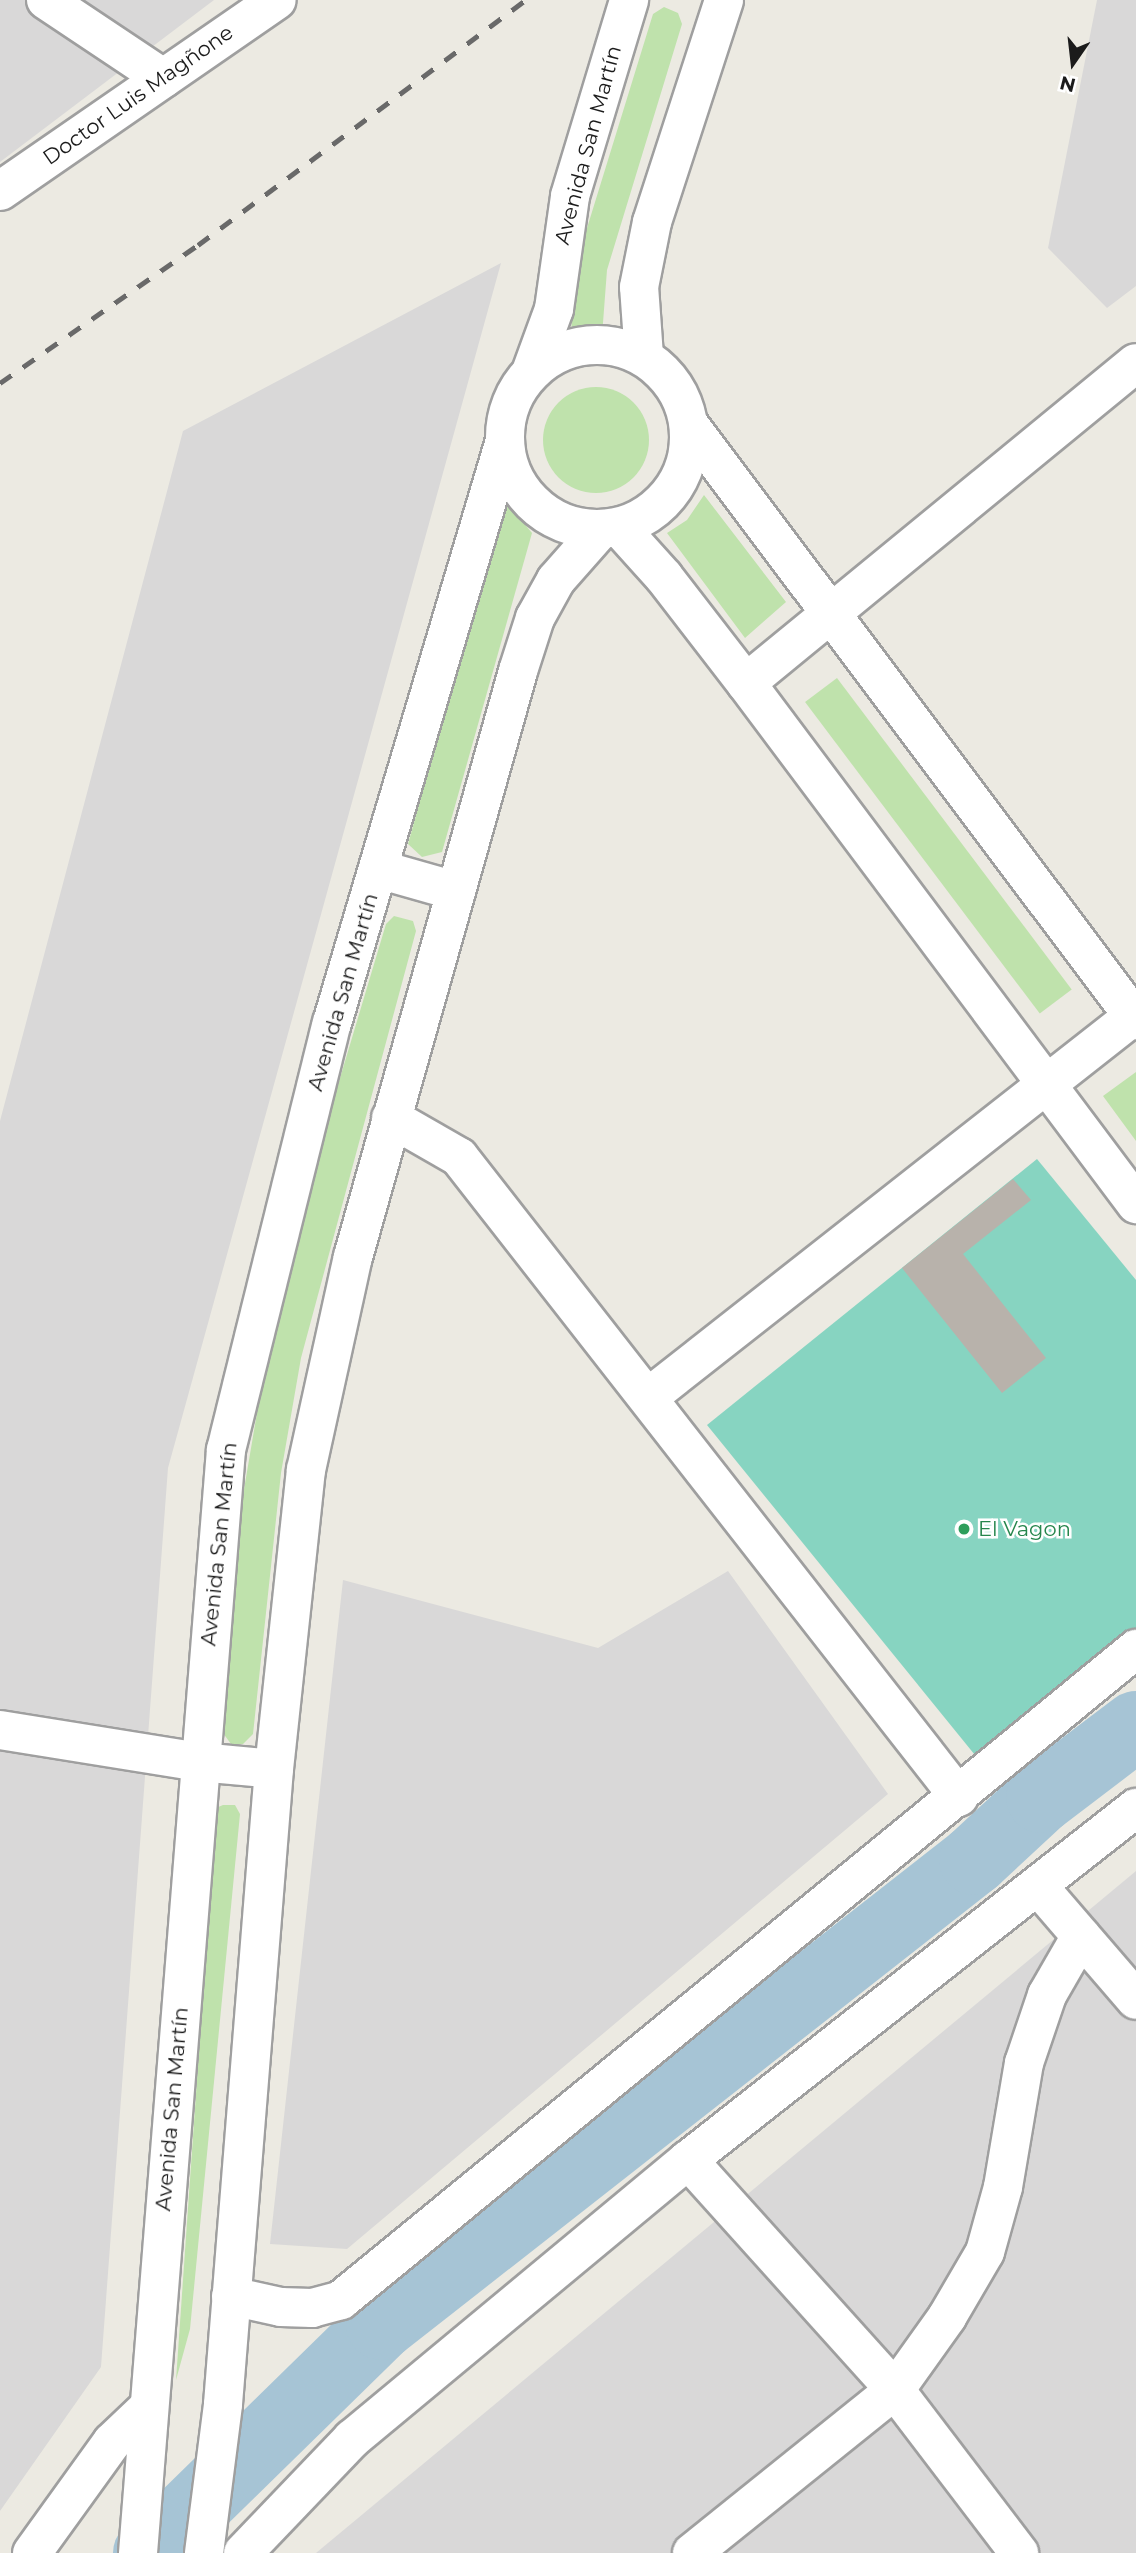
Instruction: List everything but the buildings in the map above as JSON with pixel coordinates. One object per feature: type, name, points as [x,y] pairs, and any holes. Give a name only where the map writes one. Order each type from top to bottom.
[{"type":"street","points":[[46,0],[163,78]]},
{"type":"street","name":"Doctor Luis Magñone","points":[[0,191],[276,0]]},
{"type":"street","name":"Avenida San Martín","points":[[138,2553],[199,1762],[226,1450],[304,1128],[505,444],[510,405],[531,372],[554,309],[570,196],[629,0]]},
{"type":"street","points":[[643,356],[639,287],[652,222],[724,0]]},
{"type":"street","name":"Avenida San Martín","points":[[205,2545],[223,2404],[274,1769],[306,1470],[353,1257],[535,618],[556,580],[610,528],[655,509],[681,478],[689,453],[690,426],[682,399],[666,374],[643,356],[615,346],[585,345],[555,354],[531,372]]},
{"type":"street","points":[[746,683],[1136,363]]},
{"type":"street","points":[[650,1396],[1135,1017],[690,426]]},
{"type":"street","name":"Avenida San Martín","points":[[505,444],[512,474],[529,500],[553,519],[610,528]]},
{"type":"street","points":[[610,528],[664,577],[1136,1204]]},
{"type":"street","points":[[378,869],[456,891]]},
{"type":"street","points":[[391,1118],[459,1157],[650,1396],[960,1797]]},
{"type":"street","points":[[231,2296],[281,2307],[312,2308],[341,2300],[960,1797],[1136,1649]]},
{"type":"street","points":[[0,1730],[199,1762],[274,1769]]},
{"type":"street","points":[[243,2553],[352,2439],[688,2160],[1136,1808]]},
{"type":"street","points":[[1038,1886],[1136,2000]]},
{"type":"street","points":[[691,2553],[895,2390],[947,2317],[985,2252],[1003,2187],[1024,2063],[1047,1995],[1082,1936]]},
{"type":"street","points":[[688,2160],[895,2390],[1019,2553]]},
{"type":"street","points":[[32,2553],[112,2442],[147,2420]]},
{"type":"shaded area","points":[[0,0],[214,0],[0,162]]},
{"type":"shaded area","points":[[1097,0],[1136,0],[1136,286],[1107,308],[1048,248]]},
{"type":"shaded area","points":[[501,263],[168,1468],[101,2367],[0,2511],[0,1121],[183,431]]},
{"type":"shaded area","points":[[728,1571],[888,1794],[347,2249],[270,2244],[343,1580],[598,1648]]},
{"type":"shaded area","points":[[1136,1871],[1136,2553],[316,2553]]},
{"type":"green space","points":[[664,7],[678,13],[682,24],[607,270],[602,336],[571,335],[575,267],[653,14]]},
{"type":"green space","points":[[596,387],[616,391],[633,403],[645,420],[649,440],[645,460],[633,477],[616,489],[596,493],[576,489],[559,477],[547,460],[543,440],[547,420],[559,403],[576,391]]},
{"type":"green space","points":[[704,495],[786,602],[745,638],[667,533],[687,520]]},
{"type":"green space","points":[[504,499],[532,533],[442,852],[422,857],[408,844]]},
{"type":"green space","points":[[837,678],[1072,989],[1040,1014],[805,702]]},
{"type":"green space","points":[[394,916],[413,921],[416,931],[301,1358],[281,1473],[253,1734],[243,1744],[231,1744],[223,1733],[233,1554],[267,1354],[323,1135],[386,924]]},
{"type":"green space","points":[[1136,1072],[1136,1141],[1103,1096]]},
{"type":"green space","name":"El Vagon","points":[[1037,1159],[1136,1280],[1136,1634],[979,1760],[707,1425]]},
{"type":"green space","points":[[235,1805],[240,1814],[190,2329],[176,2380],[216,1808]]},
{"type":"waterway","points":[[148,2553],[381,2325],[974,1860],[1041,1798],[1136,1726]]},
{"type":"railway","points":[[0,383],[198,245],[526,0]]},
{"type":"place","name":"El Vagon","points":[[964,1529]]}]
